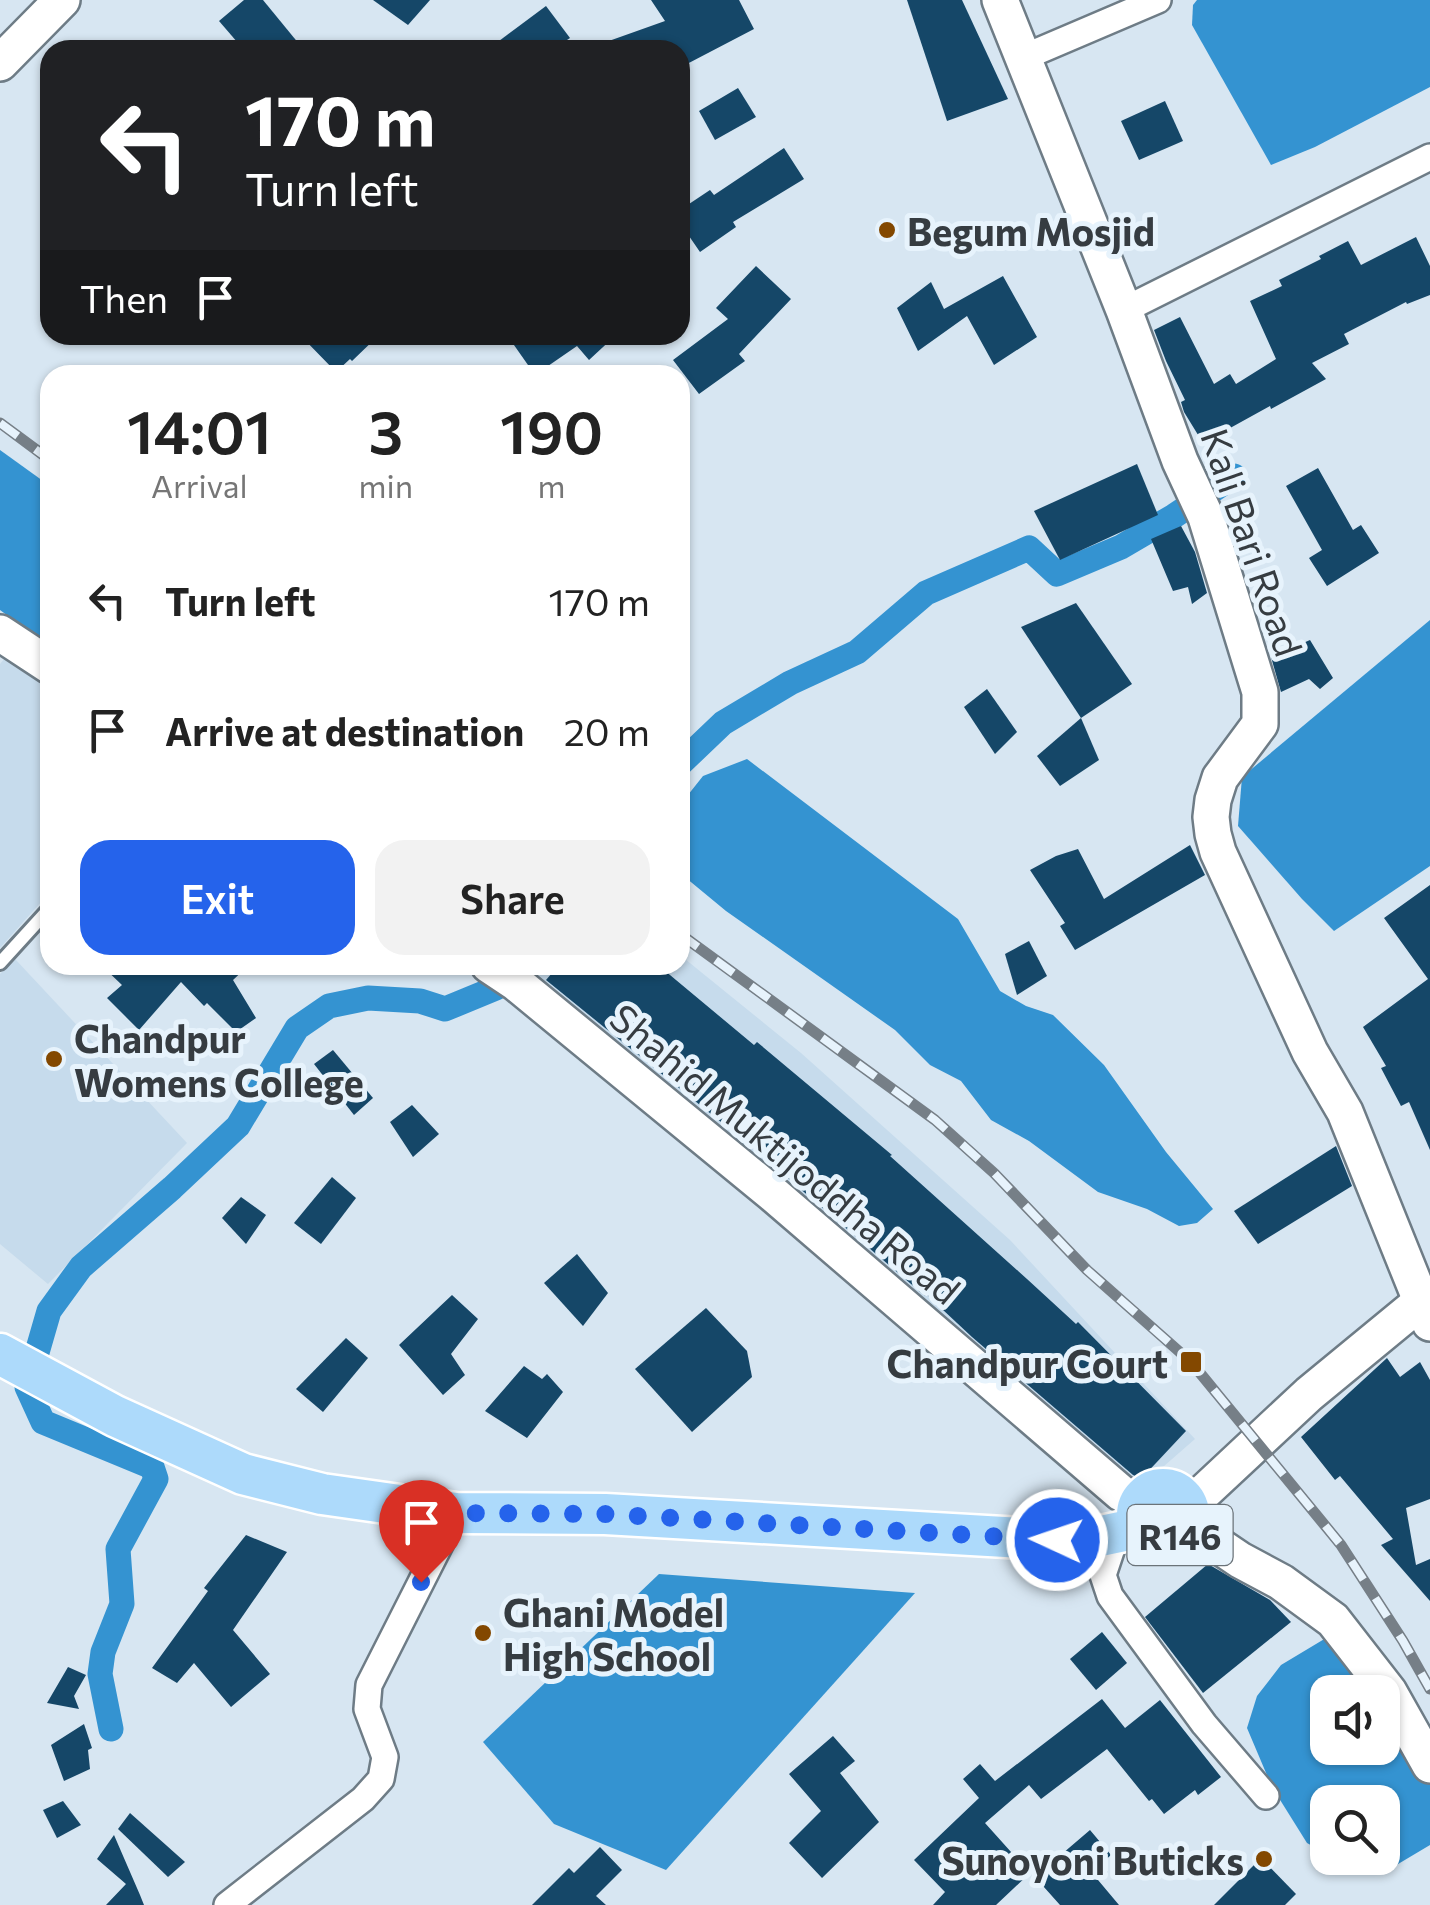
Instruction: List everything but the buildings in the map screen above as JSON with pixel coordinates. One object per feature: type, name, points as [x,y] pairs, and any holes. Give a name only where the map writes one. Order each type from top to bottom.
[{"type":"main road","points":[[0,64],[62,0]]},
{"type":"main road","name":"Kali Bari Road","points":[[1000,0],[1124,310],[1180,462],[1206,517],[1260,692],[1260,724],[1220,778],[1213,800],[1211,817],[1218,852],[1310,1052],[1345,1112],[1427,1309]]},
{"type":"main road","points":[[0,632],[40,659]]},
{"type":"main road","name":"Shahid Muktijoddha Road","points":[[504,975],[773,1194],[1121,1517]]},
{"type":"main road","points":[[1427,1309],[1309,1394],[1188,1516],[1240,1560],[1282,1582],[1333,1620],[1389,1692],[1430,1765]]},
{"type":"main road","points":[[4,1356],[115,1416],[243,1474],[322,1494],[456,1513],[605,1514],[1057,1540],[1121,1517]]},
{"type":"main road","name":"R146","points":[[1121,1517],[1145,1495],[1161,1489],[1177,1493],[1188,1516]]},
{"type":"street","points":[[1022,58],[1158,0]]},
{"type":"street","points":[[1124,310],[1430,157]]},
{"type":"street","points":[[226,1905],[363,1800],[381,1779],[385,1757],[367,1709],[370,1685],[456,1513]]},
{"type":"street","points":[[1121,1517],[1103,1574],[1110,1596],[1204,1724],[1266,1796]]},
{"type":"lane","points":[[0,962],[40,919]]},
{"type":"shaded area","points":[[6,657],[40,680],[40,903],[0,948],[0,664]]},
{"type":"shaded area","name":"Chandpur Womens College","points":[[15,959],[187,1143],[48,1284],[0,1244],[0,974]]},
{"type":"shaded area","points":[[690,963],[801,1053],[1010,1240],[1195,1439],[1132,1494],[528,975],[690,975]]},
{"type":"water","points":[[1197,0],[1430,0],[1430,87],[1315,147],[1271,165],[1192,25]]},
{"type":"water","points":[[0,450],[40,479],[40,640],[0,610]]},
{"type":"water","points":[[1430,620],[1430,866],[1334,931],[1238,826],[1242,777]]},
{"type":"water","points":[[747,759],[958,919],[1000,991],[1053,1015],[1104,1065],[1166,1152],[1213,1209],[1197,1223],[1179,1226],[1147,1209],[1098,1192],[1029,1141],[991,1120],[961,1081],[930,1065],[895,1030],[690,881],[690,792],[703,776]]},
{"type":"water","points":[[659,1574],[915,1593],[666,1870],[554,1824],[483,1742]]},
{"type":"water","points":[[1331,1635],[1367,1675],[1310,1675],[1310,1765],[1400,1765],[1400,1722],[1430,1771],[1430,1845],[1400,1863],[1400,1785],[1310,1785],[1310,1845],[1307,1843],[1272,1787],[1247,1728],[1257,1696],[1281,1665]]},
{"type":"waterway","points":[[690,754],[723,723],[790,683],[857,652],[926,593],[1029,548],[1057,574],[1121,547],[1234,476]]},
{"type":"waterway","points":[[111,1729],[100,1674],[103,1652],[122,1604],[118,1549],[156,1479],[152,1467],[43,1422],[27,1387],[49,1311],[81,1267],[238,1126],[297,1028],[329,1006],[368,998],[420,1001],[445,1009],[496,988],[508,975]]},
{"type":"railway","points":[[0,423],[40,453]]},
{"type":"railway","points":[[690,941],[935,1120],[994,1173],[1087,1270],[1191,1362],[1341,1545],[1430,1689]]},
{"type":"place","name":"Begum Mosjid","points":[[887,230]]},
{"type":"place","name":"Chandpur Womens College","points":[[54,1059]]},
{"type":"place","name":"Chandpur Court","points":[[1191,1362]]},
{"type":"place","name":"Ghani Model High School","points":[[483,1633]]},
{"type":"place","name":"Sunoyoni Buticks","points":[[1264,1859]]},
{"type":"route","points":[[421,1582],[456,1513],[605,1514],[1057,1540]]}]
